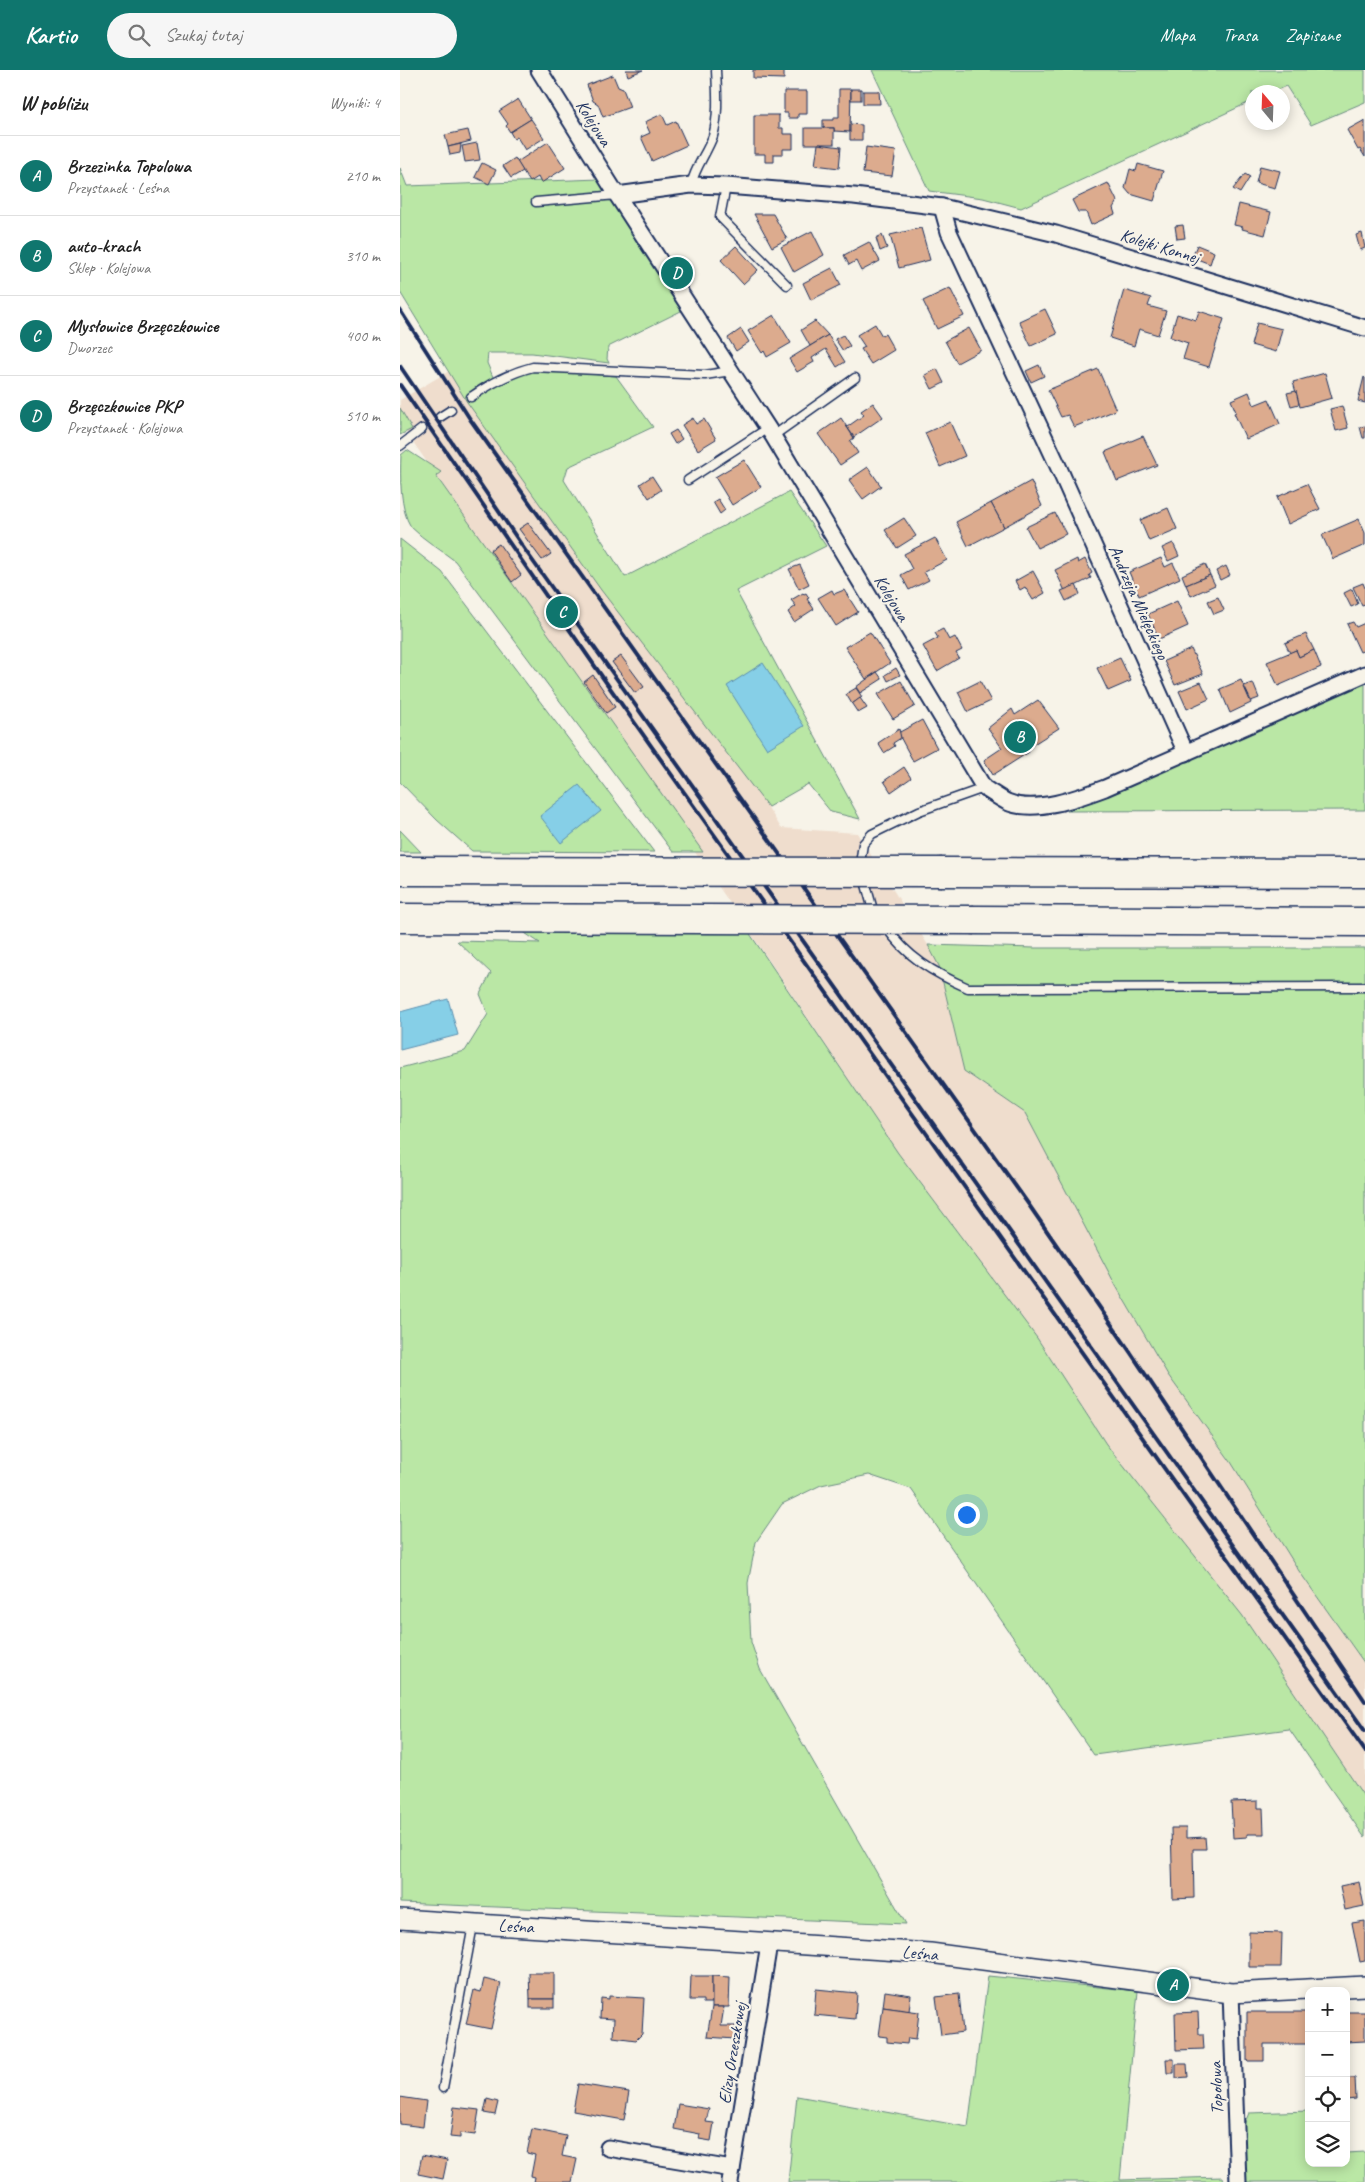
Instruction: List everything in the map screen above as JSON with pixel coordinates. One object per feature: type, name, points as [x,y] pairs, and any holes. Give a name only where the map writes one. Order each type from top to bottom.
[{"type":"highway","points":[[400,871],[1365,873]]},
{"type":"highway","points":[[400,918],[1365,922]]},
{"type":"street","name":"Kolejowa","points":[[539,70],[616,195],[771,432],[984,788]]},
{"type":"street","name":"Kolejki Konnej","points":[[616,195],[691,185],[726,186],[854,196],[942,207],[1056,234],[1365,328]]},
{"type":"street","name":"Andrzeja Mielęckiego","points":[[942,207],[949,232],[1058,466],[1186,753]]},
{"type":"street","points":[[984,788],[1008,803],[1037,806],[1071,800],[1105,788],[1365,674]]},
{"type":"street","name":"Leśna","points":[[400,1919],[930,1953],[1231,1993],[1365,1986]]},
{"type":"street","name":"Elizy Orzeszkowej","points":[[608,2148],[731,2176],[769,1944]]},
{"type":"street","name":"Topolowa","points":[[1231,1993],[1238,2182]]},
{"type":"lane","points":[[691,185],[713,137],[717,116],[716,70]]},
{"type":"lane","points":[[726,186],[720,216],[787,285]]},
{"type":"lane","points":[[536,202],[616,195]]},
{"type":"lane","points":[[471,397],[496,380],[514,372],[533,367],[705,375],[731,371]]},
{"type":"lane","points":[[688,480],[771,432],[855,378]]},
{"type":"lane","points":[[440,417],[450,410]]},
{"type":"lane","points":[[400,446],[422,429]]},
{"type":"lane","points":[[984,788],[891,823],[872,834],[863,844],[860,863],[873,910],[896,941],[914,958],[937,974],[968,988],[1365,987]]},
{"type":"lane","name":"Leśna","points":[[443,2088],[474,1924]]},
{"type":"shaded area","points":[[454,368],[728,744],[781,828],[857,833],[928,945],[939,966],[964,1071],[1025,1113],[1116,1286],[1168,1375],[1231,1462],[1299,1571],[1365,1664],[1365,1798],[1242,1615],[1106,1444],[1037,1338],[898,1153],[758,944],[400,423],[400,400]]},
{"type":"green space","points":[[872,70],[1365,70],[1365,102],[1311,125],[1290,92],[1290,85],[1245,85],[1245,104],[1021,208],[983,198],[929,191]]},
{"type":"green space","points":[[400,168],[407,186],[600,179],[685,309],[608,347],[607,359],[609,363],[532,353],[488,353],[487,363],[493,377],[470,399],[497,382],[533,370],[616,376],[653,427],[568,467],[564,480],[625,577],[789,492],[826,546],[736,591],[860,819],[831,812],[808,784],[768,807],[601,590],[467,402],[400,292]]},
{"type":"green space","points":[[400,408],[412,429],[400,435]]},
{"type":"green space","points":[[407,450],[441,472],[436,476],[703,852],[673,852],[455,561],[411,527],[405,512],[401,483],[401,455]]},
{"type":"green space","points":[[400,539],[442,572],[654,852],[472,851],[437,820],[400,782]]},
{"type":"green space","points":[[1365,682],[1365,810],[1067,811]]},
{"type":"green space","points":[[400,830],[421,852],[400,852]]},
{"type":"green space","points":[[517,928],[746,928],[898,1153],[1037,1338],[1106,1444],[1242,1615],[1365,1798],[1365,1838],[1289,1729],[1094,1755],[911,1489],[869,1475],[821,1485],[782,1504],[756,1542],[748,1583],[751,1642],[760,1669],[906,1924],[400,1903],[400,1068],[465,1051],[488,1014],[480,994],[491,973],[457,941],[540,943]]},
{"type":"green space","points":[[928,945],[1035,948],[1365,948],[1365,1664],[1299,1571],[1231,1462],[1168,1375],[1116,1286],[1025,1113],[964,1071],[939,966]]},
{"type":"green space","points":[[988,1976],[1138,1991],[1120,2180],[1223,2177],[1224,2182],[788,2182],[797,2096],[968,2127]]},
{"type":"green space","points":[[1305,2111],[1305,2167],[1350,2167],[1350,2153],[1365,2152],[1365,2182],[1246,2182],[1243,2127],[1249,2113]]},
{"type":"water","points":[[763,663],[804,726],[767,749],[727,686]]},
{"type":"water","points":[[579,785],[601,811],[561,843],[540,816]]},
{"type":"water","points":[[448,999],[458,1035],[400,1050],[400,1012]]},
{"type":"building","points":[[626,70],[643,70],[628,76]]},
{"type":"building","points":[[753,70],[784,70],[784,79],[753,78]]},
{"type":"building","points":[[613,75],[618,87],[623,89],[630,107],[603,117],[598,104],[593,101],[587,85]]},
{"type":"building","points":[[839,89],[851,89],[850,132],[834,131],[834,128],[823,128],[823,120],[834,120],[834,117],[839,117]]},
{"type":"building","points":[[851,89],[861,89],[861,100],[851,100]]},
{"type":"building","points":[[784,91],[807,91],[807,114],[798,114],[798,118],[788,118],[788,113],[784,113]]},
{"type":"building","points":[[863,91],[879,91],[880,104],[863,104]]},
{"type":"building","points":[[518,99],[531,119],[510,132],[506,126],[508,124],[499,111]]},
{"type":"building","points":[[662,114],[667,125],[676,121],[687,145],[652,161],[641,137],[650,133],[645,122]]},
{"type":"building","points":[[754,115],[779,115],[779,128],[783,128],[783,134],[793,134],[793,149],[783,149],[783,154],[774,154],[774,162],[765,162],[765,154],[754,154]]},
{"type":"building","points":[[531,119],[544,138],[525,150],[517,137],[514,139],[510,132]]},
{"type":"building","points":[[1365,120],[1365,157],[1360,149],[1358,150],[1347,130]]},
{"type":"building","points":[[850,124],[862,125],[862,140],[850,140]]},
{"type":"building","points":[[805,128],[834,128],[834,144],[805,144]]},
{"type":"building","points":[[468,130],[471,141],[448,147],[445,135]]},
{"type":"building","points":[[548,142],[565,168],[541,183],[538,177],[530,182],[517,162]]},
{"type":"building","points":[[477,143],[480,160],[465,162],[462,146]]},
{"type":"building","points":[[461,144],[460,153],[450,155],[448,147]]},
{"type":"building","points":[[818,144],[841,147],[839,168],[815,165]]},
{"type":"building","points":[[866,147],[896,151],[892,176],[863,173]]},
{"type":"building","points":[[515,158],[523,171],[511,178],[503,166]]},
{"type":"building","points":[[482,163],[496,170],[489,184],[475,177]]},
{"type":"building","points":[[1138,164],[1163,171],[1154,201],[1130,194],[1125,188],[1130,169],[1136,171]]},
{"type":"building","points":[[1260,166],[1280,171],[1275,188],[1256,183]]},
{"type":"building","points":[[1245,174],[1250,177],[1240,193],[1233,189]]},
{"type":"building","points":[[1108,183],[1117,201],[1113,208],[1115,214],[1091,225],[1086,212],[1078,212],[1072,200]]},
{"type":"building","points":[[1239,204],[1271,212],[1265,235],[1234,225]]},
{"type":"building","points":[[754,214],[773,214],[787,239],[772,247]]},
{"type":"building","points":[[1183,225],[1185,238],[1177,239],[1175,226]]},
{"type":"building","points":[[921,228],[930,260],[899,268],[890,235]]},
{"type":"building","points":[[812,231],[824,255],[794,272],[781,247]]},
{"type":"building","points":[[1362,233],[1365,248],[1360,250],[1356,235]]},
{"type":"building","points":[[882,235],[887,248],[880,251],[876,238]]},
{"type":"building","points":[[869,242],[880,261],[861,271],[856,261],[849,265],[844,255]]},
{"type":"building","points":[[1197,245],[1214,252],[1210,264],[1192,257]]},
{"type":"building","points":[[736,246],[758,270],[743,284],[721,260]]},
{"type":"building","points":[[832,268],[841,285],[811,300],[803,283]]},
{"type":"building","points":[[950,288],[964,316],[937,329],[923,301]]},
{"type":"building","points":[[1124,290],[1151,298],[1148,306],[1166,311],[1158,335],[1139,329],[1134,346],[1110,338]]},
{"type":"building","points":[[1045,309],[1057,334],[1031,346],[1019,321]]},
{"type":"building","points":[[1199,311],[1224,319],[1209,367],[1183,359],[1188,343],[1170,337],[1177,314],[1196,320]]},
{"type":"building","points":[[774,315],[791,343],[767,357],[764,351],[762,353],[748,331]]},
{"type":"building","points":[[815,321],[828,335],[810,346],[801,330]]},
{"type":"building","points":[[1257,323],[1282,329],[1276,352],[1251,345]]},
{"type":"building","points":[[875,324],[882,336],[885,334],[894,350],[871,364],[861,349],[865,347],[857,335]]},
{"type":"building","points":[[969,328],[981,350],[957,363],[945,341]]},
{"type":"building","points":[[741,329],[749,342],[736,351],[728,338]]},
{"type":"building","points":[[828,335],[845,362],[837,367],[826,349],[812,358],[814,362],[797,372],[789,359]]},
{"type":"building","points":[[843,335],[850,346],[843,351],[835,339]]},
{"type":"building","points":[[1039,365],[1044,376],[1031,382],[1026,371]]},
{"type":"building","points":[[937,369],[944,383],[932,389],[925,375]]},
{"type":"building","points":[[1098,369],[1116,410],[1074,427],[1068,415],[1061,417],[1048,390]]},
{"type":"building","points":[[1325,373],[1332,398],[1300,407],[1293,382]]},
{"type":"building","points":[[1365,378],[1365,403],[1358,401]]},
{"type":"building","points":[[1296,391],[1299,404],[1291,406],[1287,393]]},
{"type":"building","points":[[1249,392],[1254,405],[1269,399],[1280,424],[1246,439],[1234,413],[1236,412],[1231,400]]},
{"type":"building","points":[[873,403],[883,417],[854,437],[847,427],[864,415],[861,411]]},
{"type":"building","points":[[1342,406],[1348,428],[1336,431],[1330,409]]},
{"type":"building","points":[[693,418],[696,424],[704,419],[716,439],[698,450],[682,425]]},
{"type":"building","points":[[841,418],[854,438],[850,441],[858,453],[840,465],[818,434]]},
{"type":"building","points":[[950,422],[965,456],[940,467],[925,433]]},
{"type":"building","points":[[1365,426],[1365,438],[1363,438],[1360,427]]},
{"type":"building","points":[[676,430],[682,439],[675,444],[669,434]]},
{"type":"building","points":[[1143,436],[1157,465],[1117,481],[1105,452]]},
{"type":"building","points":[[744,460],[761,487],[732,505],[715,477]]},
{"type":"building","points":[[868,467],[881,486],[863,499],[849,480]]},
{"type":"building","points":[[652,476],[661,490],[649,498],[640,484]]},
{"type":"building","points":[[1031,481],[1042,506],[1004,527],[991,503]]},
{"type":"building","points":[[1307,484],[1320,509],[1288,524],[1277,497]]},
{"type":"building","points":[[718,499],[725,510],[720,514],[713,502]]},
{"type":"building","points":[[991,503],[1004,527],[968,546],[956,522]]},
{"type":"building","points":[[1168,508],[1177,529],[1149,541],[1140,520]]},
{"type":"building","points":[[1055,513],[1066,534],[1037,548],[1026,527]]},
{"type":"building","points":[[904,518],[916,536],[897,548],[885,530]]},
{"type":"building","points":[[1359,519],[1365,533],[1365,545],[1333,559],[1322,535]]},
{"type":"building","points":[[528,523],[551,554],[542,560],[519,529]]},
{"type":"building","points":[[935,538],[947,560],[924,572],[929,580],[909,590],[901,575],[912,569],[904,554]]},
{"type":"building","points":[[1173,543],[1179,556],[1168,561],[1162,548]]},
{"type":"building","points":[[499,544],[521,575],[512,582],[490,550]]},
{"type":"building","points":[[1161,558],[1165,567],[1173,563],[1180,578],[1139,596],[1129,572]]},
{"type":"building","points":[[1077,559],[1078,563],[1085,559],[1092,573],[1089,575],[1091,578],[1065,591],[1055,570]]},
{"type":"building","points":[[1205,564],[1210,575],[1186,585],[1182,575]]},
{"type":"building","points":[[800,565],[809,584],[799,589],[789,569]]},
{"type":"building","points":[[1226,566],[1230,575],[1220,580],[1216,571]]},
{"type":"building","points":[[1033,571],[1045,593],[1033,600],[1025,587],[1020,590],[1015,581]]},
{"type":"building","points":[[1210,575],[1215,585],[1191,596],[1186,585]]},
{"type":"building","points":[[1363,583],[1365,588],[1365,605],[1362,606],[1353,587]]},
{"type":"building","points":[[1076,585],[1080,594],[1066,601],[1061,591]]},
{"type":"building","points":[[1352,589],[1358,604],[1351,607],[1344,593]]},
{"type":"building","points":[[832,590],[834,594],[844,590],[858,612],[836,626],[818,598]]},
{"type":"building","points":[[806,593],[809,598],[807,599],[814,609],[794,622],[788,612],[796,606],[791,600]]},
{"type":"building","points":[[1218,597],[1224,610],[1214,614],[1208,601]]},
{"type":"building","points":[[1177,601],[1188,626],[1159,639],[1148,614]]},
{"type":"building","points":[[1353,622],[1356,627],[1365,623],[1365,650],[1360,652],[1347,624]]},
{"type":"building","points":[[943,629],[949,640],[955,637],[962,650],[956,653],[959,658],[937,671],[923,646],[938,638],[935,633]]},
{"type":"building","points":[[870,632],[890,663],[866,679],[845,647]]},
{"type":"building","points":[[1306,634],[1314,650],[1299,657],[1296,650],[1290,653],[1285,643]]},
{"type":"building","points":[[1191,649],[1203,674],[1175,685],[1164,661]]},
{"type":"building","points":[[1296,650],[1299,657],[1314,650],[1321,667],[1278,686],[1267,662]]},
{"type":"building","points":[[621,656],[644,687],[635,693],[612,662]]},
{"type":"building","points":[[1120,658],[1131,681],[1108,691],[1097,668]]},
{"type":"building","points":[[896,668],[900,675],[888,681],[885,675]]},
{"type":"building","points":[[877,672],[882,679],[860,693],[856,687]]},
{"type":"building","points":[[593,675],[615,707],[606,713],[584,682]]},
{"type":"building","points":[[1241,680],[1251,703],[1230,713],[1220,689]]},
{"type":"building","points":[[901,681],[915,706],[893,719],[878,694]]},
{"type":"building","points":[[980,681],[991,701],[968,712],[958,692]]},
{"type":"building","points":[[1201,682],[1209,699],[1187,709],[1179,691]]},
{"type":"building","points":[[1253,683],[1259,698],[1251,701],[1244,686]]},
{"type":"building","points":[[856,688],[862,697],[852,704],[846,694]]},
{"type":"building","points":[[860,698],[867,708],[858,713],[852,704]]},
{"type":"building","points":[[1038,700],[1059,728],[1026,747],[1029,752],[993,775],[984,760],[1002,748],[988,728],[1012,709],[1015,715]]},
{"type":"building","points":[[922,720],[937,748],[913,761],[898,733]]},
{"type":"building","points":[[899,729],[901,738],[893,743],[895,746],[884,753],[878,743]]},
{"type":"building","points":[[904,767],[911,778],[891,792],[884,781]]},
{"type":"building","points":[[1258,1801],[1258,1808],[1263,1808],[1264,1834],[1247,1834],[1247,1837],[1233,1838],[1231,1802]]},
{"type":"building","points":[[1171,1828],[1186,1828],[1186,1838],[1205,1837],[1206,1849],[1193,1849],[1194,1898],[1173,1899]]},
{"type":"building","points":[[1359,1882],[1364,1906],[1345,1910],[1340,1886]]},
{"type":"building","points":[[1365,1921],[1365,1961],[1360,1962],[1352,1923]]},
{"type":"building","points":[[1249,1932],[1282,1933],[1281,1967],[1249,1967]]},
{"type":"building","points":[[529,1973],[554,1973],[554,1999],[530,1999]]},
{"type":"building","points":[[691,1976],[712,1976],[712,2003],[703,2003],[703,2000],[690,2000]]},
{"type":"building","points":[[712,1976],[730,1977],[729,2007],[712,2007]]},
{"type":"building","points":[[484,1979],[501,1983],[491,2029],[466,2024],[474,1990],[481,1992]]},
{"type":"building","points":[[816,1989],[857,1993],[855,2019],[814,2015]]},
{"type":"building","points":[[885,1991],[911,1995],[909,2011],[883,2007]]},
{"type":"building","points":[[959,1994],[963,2032],[941,2035],[936,1997]]},
{"type":"building","points":[[609,1996],[644,1998],[642,2034],[636,2040],[613,2037],[614,2019],[600,2018],[601,1998],[609,1999]]},
{"type":"building","points":[[530,1999],[554,1999],[554,2008],[530,2008]]},
{"type":"building","points":[[712,2007],[724,2007],[721,2026],[736,2026],[735,2039],[707,2037]]},
{"type":"building","points":[[883,2007],[919,2012],[916,2039],[908,2038],[907,2044],[887,2042],[887,2037],[879,2036]]},
{"type":"building","points":[[1198,2012],[1199,2034],[1203,2034],[1204,2049],[1176,2050],[1175,2013]]},
{"type":"building","points":[[1247,2012],[1305,2012],[1305,2044],[1264,2044],[1264,2061],[1247,2061]]},
{"type":"building","points":[[1350,2012],[1365,2012],[1365,2041],[1350,2042]]},
{"type":"building","points":[[1166,2059],[1174,2059],[1174,2073],[1167,2073]]},
{"type":"building","points":[[1176,2064],[1187,2064],[1188,2077],[1176,2078]]},
{"type":"building","points":[[1350,2078],[1355,2078],[1356,2099],[1350,2100]]},
{"type":"building","points":[[578,2084],[629,2092],[624,2120],[573,2111]]},
{"type":"building","points":[[400,2097],[426,2101],[423,2127],[400,2124]]},
{"type":"building","points":[[487,2099],[498,2102],[495,2115],[484,2113]]},
{"type":"building","points":[[678,2104],[709,2109],[706,2122],[714,2123],[711,2141],[699,2139],[700,2134],[674,2129]]},
{"type":"building","points":[[454,2107],[479,2110],[475,2135],[460,2133],[460,2138],[450,2137]]},
{"type":"building","points":[[532,2129],[566,2136],[562,2156],[577,2159],[572,2182],[534,2182],[535,2177],[531,2176],[535,2155],[527,2153]]},
{"type":"building","points":[[422,2155],[447,2160],[443,2179],[418,2174]]},
{"type":"railway","points":[[400,310],[470,419],[1029,1205],[1365,1701]]},
{"type":"railway","points":[[400,366],[525,550],[1365,1731]]},
{"type":"railway","points":[[400,385],[610,688],[1365,1751]]},
{"type":"place","name":"Brzęczkowice PKP","points":[[677,273]]},
{"type":"place","name":"Mysłowice Brzęczkowice","points":[[562,612]]},
{"type":"place","name":"auto-krach","points":[[1020,737]]},
{"type":"place","name":"Brzezinka Topolowa","points":[[1173,1985]]}]
